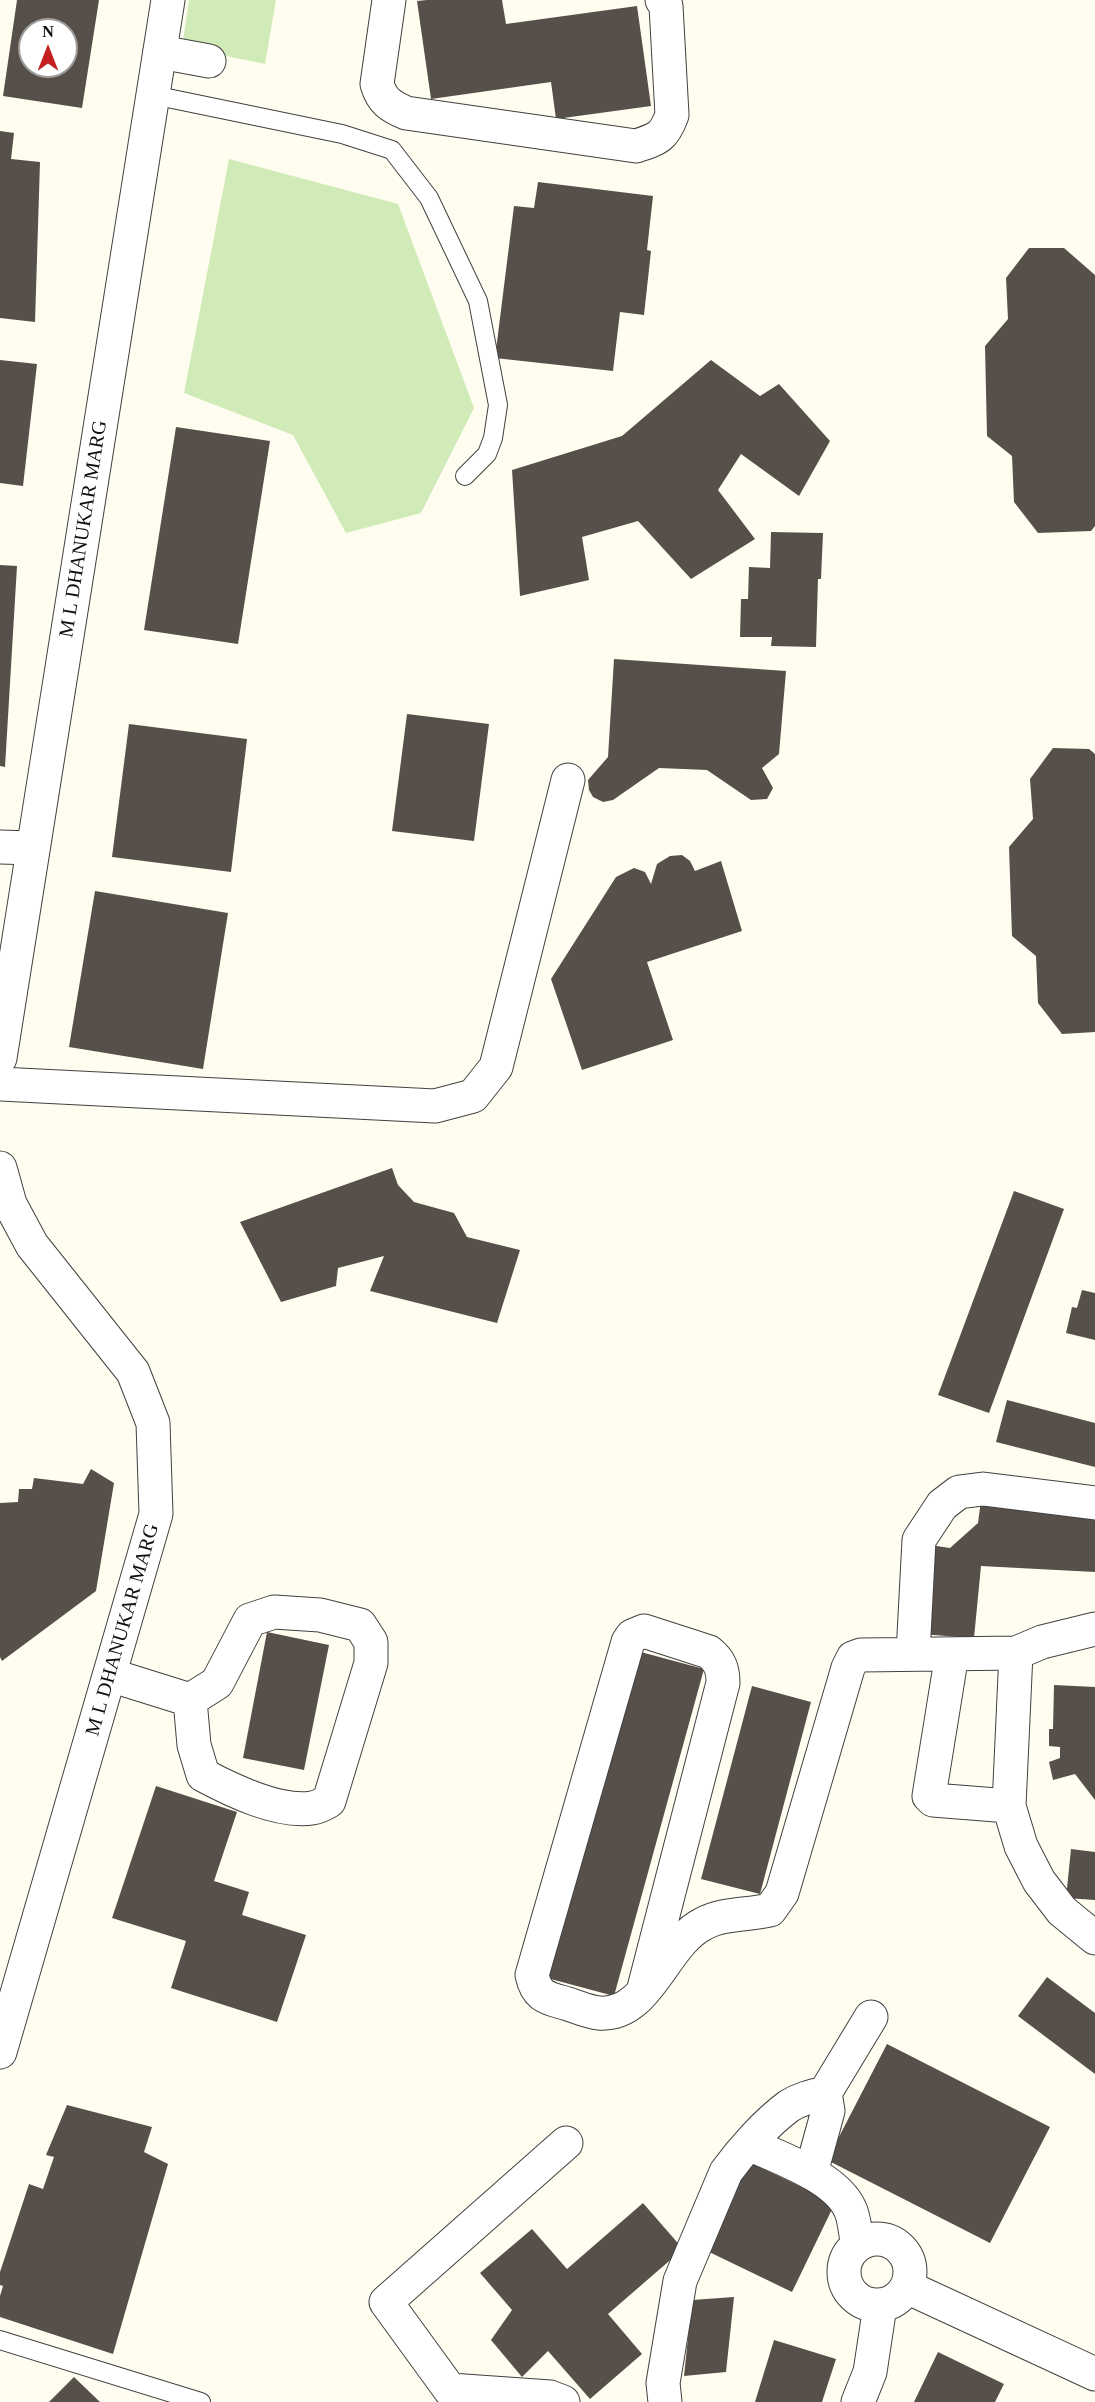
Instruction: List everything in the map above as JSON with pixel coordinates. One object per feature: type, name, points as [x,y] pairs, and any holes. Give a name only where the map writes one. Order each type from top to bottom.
[{"type":"street","name":"M L DHANUKAR MARG","points":[[0,1058],[168,0]]},
{"type":"street","points":[[389,0],[377,84],[380,96],[390,106],[406,113],[636,146],[657,139],[667,129],[672,115],[666,6],[662,0]]},
{"type":"street","points":[[160,52],[209,61]]},
{"type":"street","points":[[0,1084],[435,1107],[473,1096],[496,1067],[568,780]]},
{"type":"street","points":[[0,847],[33,848]]},
{"type":"street","name":"M L DHANUKAR MARG","points":[[0,1168],[10,1204],[32,1245],[133,1372],[153,1423],[156,1514],[0,2052]]},
{"type":"street","points":[[913,1654],[919,1540],[942,1505],[959,1492],[983,1490],[1095,1503]]},
{"type":"street","points":[[110,1675],[190,1700],[217,1683],[250,1620],[274,1612],[320,1615],[360,1625],[371,1642],[371,1663],[329,1801],[314,1808],[290,1809],[229,1789],[203,1775],[194,1745],[190,1700]]},
{"type":"street","points":[[643,1992],[723,1683],[721,1665],[709,1652],[644,1631],[632,1636],[628,1641],[532,1975],[542,1996],[597,2013],[608,2013],[627,2007],[643,1992],[679,1943],[702,1924],[722,1917],[770,1910],[775,1905],[782,1893],[848,1668],[853,1659],[861,1655],[1016,1653],[1042,1642],[1095,1629]]},
{"type":"street","points":[[1016,1653],[1009,1806],[1021,1846],[1039,1881],[1062,1911],[1095,1938]]},
{"type":"street","points":[[952,1654],[929,1796],[933,1800],[1009,1806]]},
{"type":"street","points":[[811,2173],[828,2110],[825,2093],[871,2017]]},
{"type":"street","points":[[665,2402],[663,2383],[680,2281],[726,2172],[749,2144],[789,2106],[805,2098],[825,2093]]},
{"type":"street","points":[[563,2402],[550,2397],[450,2390],[386,2302],[566,2143]]},
{"type":"street","points":[[749,2144],[811,2173],[842,2195],[850,2209],[858,2245]]},
{"type":"street","points":[[868,2240],[890,2242],[899,2247],[906,2256],[909,2266],[907,2287],[891,2303],[880,2306],[859,2301],[845,2284],[844,2262],[858,2245],[868,2240]]},
{"type":"street","points":[[907,2287],[1095,2374]]},
{"type":"street","points":[[858,2402],[870,2372],[880,2306]]},
{"type":"lane","points":[[153,94],[342,134],[392,150],[429,198],[478,301],[498,405],[494,438],[486,454],[465,476]]},
{"type":"lane","points":[[0,2340],[201,2402]]},
{"type":"green space","points":[[189,0],[276,0],[265,64],[182,47]]},
{"type":"green space","points":[[229,159],[398,204],[474,408],[421,513],[346,533],[293,435],[184,393]]},
{"type":"building","points":[[17,0],[99,0],[82,108],[3,96]]},
{"type":"building","points":[[502,0],[506,24],[637,6],[651,106],[556,119],[551,82],[431,99],[417,1]]},
{"type":"building","points":[[0,131],[14,133],[11,159],[40,162],[35,322],[0,318]]},
{"type":"building","points":[[538,182],[653,196],[647,250],[651,251],[644,315],[620,312],[613,371],[495,358],[514,206],[534,208]]},
{"type":"building","points":[[1029,248],[1064,248],[1095,275],[1095,526],[1091,531],[1038,533],[1014,502],[1012,456],[987,436],[985,346],[1008,319],[1006,278]]},
{"type":"building","points":[[0,360],[37,364],[23,486],[0,483]]},
{"type":"building","points":[[711,360],[760,396],[779,384],[830,441],[799,496],[741,454],[718,490],[755,539],[691,579],[638,521],[582,537],[589,580],[520,596],[512,470],[622,436]]},
{"type":"building","points":[[176,427],[270,441],[238,644],[144,630]]},
{"type":"building","points":[[771,532],[823,533],[821,579],[818,579],[816,647],[771,646],[772,637],[740,637],[741,599],[748,599],[749,567],[770,568]]},
{"type":"building","points":[[0,565],[17,566],[5,767],[0,766]]},
{"type":"building","points":[[614,659],[786,671],[779,754],[762,768],[773,788],[767,799],[751,800],[707,770],[659,768],[613,800],[603,802],[593,797],[589,790],[588,780],[608,757]]},
{"type":"building","points":[[407,714],[489,724],[474,841],[392,831]]},
{"type":"building","points":[[129,724],[247,739],[231,872],[112,857]]},
{"type":"building","points":[[1053,748],[1089,749],[1095,754],[1095,1032],[1062,1034],[1038,1003],[1036,956],[1012,936],[1009,847],[1033,819],[1030,779]]},
{"type":"building","points":[[682,855],[690,861],[695,871],[721,861],[742,931],[647,962],[673,1040],[582,1070],[551,979],[616,877],[634,868],[645,872],[651,884],[657,864],[670,856]]},
{"type":"building","points":[[95,891],[228,913],[203,1069],[69,1047]]},
{"type":"building","points":[[392,1168],[398,1185],[414,1202],[454,1213],[467,1237],[520,1250],[497,1323],[370,1291],[384,1256],[338,1268],[336,1286],[281,1302],[240,1222]]},
{"type":"building","points":[[1014,1191],[1064,1209],[989,1413],[938,1395]]},
{"type":"building","points":[[1082,1290],[1095,1293],[1095,1340],[1066,1333],[1072,1307],[1077,1308]]},
{"type":"building","points":[[1007,1400],[1095,1423],[1095,1467],[996,1442]]},
{"type":"building","points":[[91,1469],[114,1483],[96,1591],[2,1661],[0,1657],[0,1503],[18,1502],[19,1489],[32,1489],[34,1478],[83,1484]]},
{"type":"building","points":[[981,1500],[1095,1508],[1095,1572],[981,1566],[974,1638],[920,1634],[923,1544],[950,1548],[978,1523]]},
{"type":"building","points":[[267,1632],[329,1645],[304,1770],[243,1758]]},
{"type":"building","points":[[637,1651],[704,1669],[614,1996],[547,1978]]},
{"type":"building","points":[[1054,1685],[1095,1687],[1095,1800],[1075,1774],[1053,1780],[1049,1762],[1060,1758],[1060,1747],[1049,1746],[1049,1729],[1053,1729]]},
{"type":"building","points":[[752,1686],[811,1702],[760,1894],[701,1879]]},
{"type":"building","points":[[156,1786],[237,1812],[214,1881],[249,1892],[242,1915],[306,1935],[277,2022],[171,1988],[186,1941],[112,1918]]},
{"type":"building","points":[[1071,1849],[1095,1852],[1095,1900],[1066,1898]]},
{"type":"building","points":[[1047,1977],[1095,2013],[1095,2074],[1018,2016]]},
{"type":"building","points":[[887,2044],[1050,2127],[990,2243],[827,2160]]},
{"type":"building","points":[[67,2105],[152,2127],[144,2152],[168,2164],[113,2354],[0,2317],[0,2296],[3,2286],[0,2285],[0,2272],[29,2184],[43,2189],[54,2157],[46,2155]]},
{"type":"building","points":[[745,2160],[835,2203],[792,2292],[703,2249]]},
{"type":"building","points":[[643,2203],[683,2249],[608,2314],[642,2354],[590,2399],[548,2351],[522,2377],[491,2340],[512,2310],[480,2273],[532,2229],[567,2269]]},
{"type":"building","points":[[734,2297],[726,2372],[684,2376],[692,2300]]},
{"type":"building","points":[[774,2340],[836,2359],[822,2402],[755,2402]]},
{"type":"building","points":[[938,2352],[1004,2384],[995,2402],[914,2402]]},
{"type":"building","points":[[74,2377],[100,2402],[49,2402]]}]
